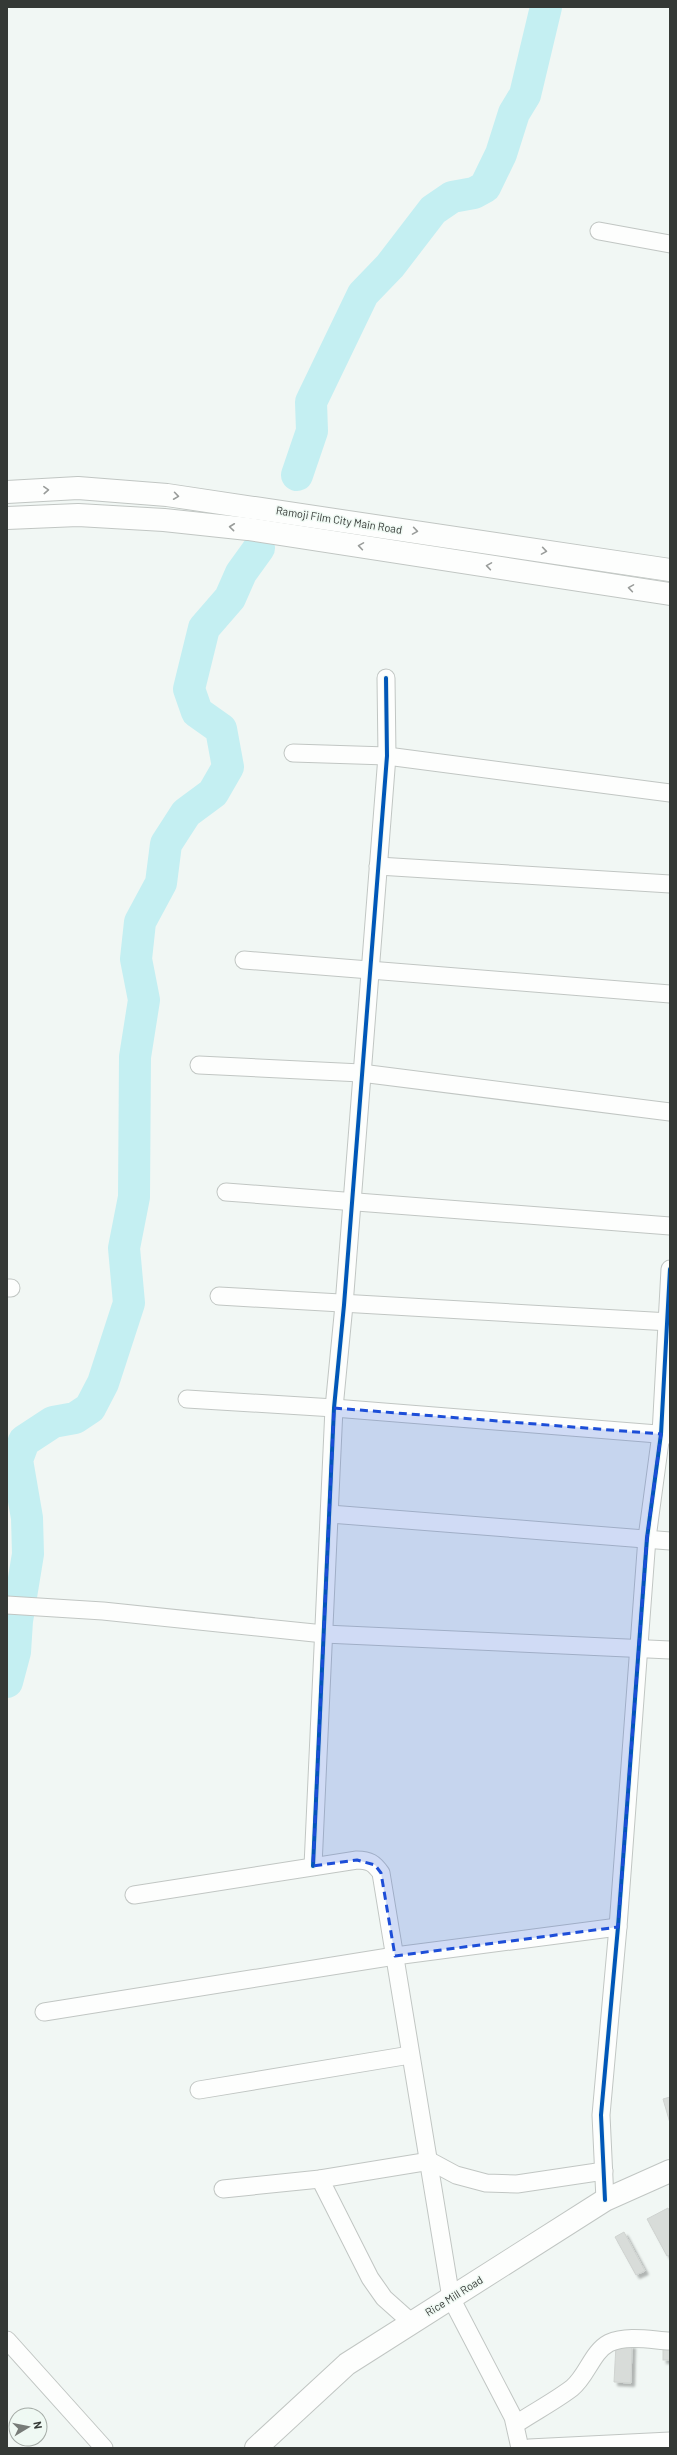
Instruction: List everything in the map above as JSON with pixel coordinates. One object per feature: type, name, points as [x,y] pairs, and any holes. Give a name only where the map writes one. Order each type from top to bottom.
[{"type":"street","points":[[599,231],[670,244]]},
{"type":"street","name":"Ramoji Film City Main Road","points":[[7,492],[78,488],[167,495],[670,570]]},
{"type":"street","name":"Ramoji Film City Main Road","points":[[7,518],[86,516],[164,520],[248,529],[670,594]]},
{"type":"street","points":[[313,1866],[334,1408],[344,1305],[387,756],[386,678]]},
{"type":"street","points":[[293,753],[387,756],[670,792]]},
{"type":"street","points":[[378,866],[670,884]]},
{"type":"street","points":[[244,960],[370,968],[670,994]]},
{"type":"street","points":[[199,1065],[361,1073],[670,1112]]},
{"type":"street","points":[[226,1192],[670,1226]]},
{"type":"street","points":[[605,2200],[601,2115],[618,1927],[647,1538],[666,1435],[670,1269]]},
{"type":"street","points":[[219,1296],[344,1305],[668,1322]]},
{"type":"street","points":[[187,1399],[334,1408],[666,1435]]},
{"type":"street","points":[[330,1514],[670,1541]]},
{"type":"street","points":[[7,1605],[103,1611],[324,1634],[670,1650]]},
{"type":"street","points":[[134,1895],[357,1860],[367,1860],[375,1865],[381,1873],[410,2055],[430,2161],[451,2298],[516,2424],[520,2448]]},
{"type":"street","points":[[44,2012],[395,1956],[618,1927]]},
{"type":"street","points":[[199,2090],[410,2055]]},
{"type":"street","points":[[223,2189],[320,2179],[430,2161],[456,2175],[486,2182],[517,2184],[604,2171]]},
{"type":"street","name":"Rice Mill Road","points":[[256,2448],[347,2364],[605,2200],[670,2171]]},
{"type":"street","points":[[320,2179],[370,2278],[384,2298],[412,2323]]},
{"type":"street","points":[[516,2424],[573,2387],[587,2372],[602,2349],[609,2344],[624,2339],[670,2341]]},
{"type":"street","points":[[7,2340],[104,2448]]},
{"type":"street","points":[[529,2448],[670,2441]]},
{"type":"highlighted area","points":[[334,1408],[661,1434],[647,1538],[618,1927],[395,1956],[381,1873],[375,1865],[357,1860],[313,1866]]},
{"type":"building","points":[[670,2097],[670,2123],[663,2099]]},
{"type":"building","points":[[668,2208],[670,2212],[670,2255],[667,2256],[647,2219]]},
{"type":"building","points":[[624,2232],[645,2271],[636,2275],[615,2237]]},
{"type":"building","points":[[663,2343],[670,2343],[670,2360],[663,2360]]},
{"type":"building","points":[[616,2345],[632,2345],[631,2383],[614,2382]]},
{"type":"waterway","points":[[297,475],[312,431],[311,402],[363,294],[390,266],[433,210],[452,197],[474,193],[485,187],[501,154],[514,113],[525,95],[546,7]]},
{"type":"waterway","points":[[7,1682],[15,1652],[17,1621],[28,1554],[27,1518],[17,1460],[24,1441],[53,1422],[75,1418],[90,1408],[103,1383],[129,1303],[124,1248],[134,1197],[135,1057],[144,1000],[136,959],[140,922],[161,883],[166,844],[186,813],[213,793],[228,767],[221,729],[197,712],[189,689],[204,628],[230,598],[241,573],[259,548]]},
{"type":"cycle path","points":[[313,1866],[334,1408],[344,1305],[387,756],[386,678]]},
{"type":"cycle path","points":[[605,2200],[601,2115],[618,1927],[647,1538],[661,1434],[670,1269]]}]
